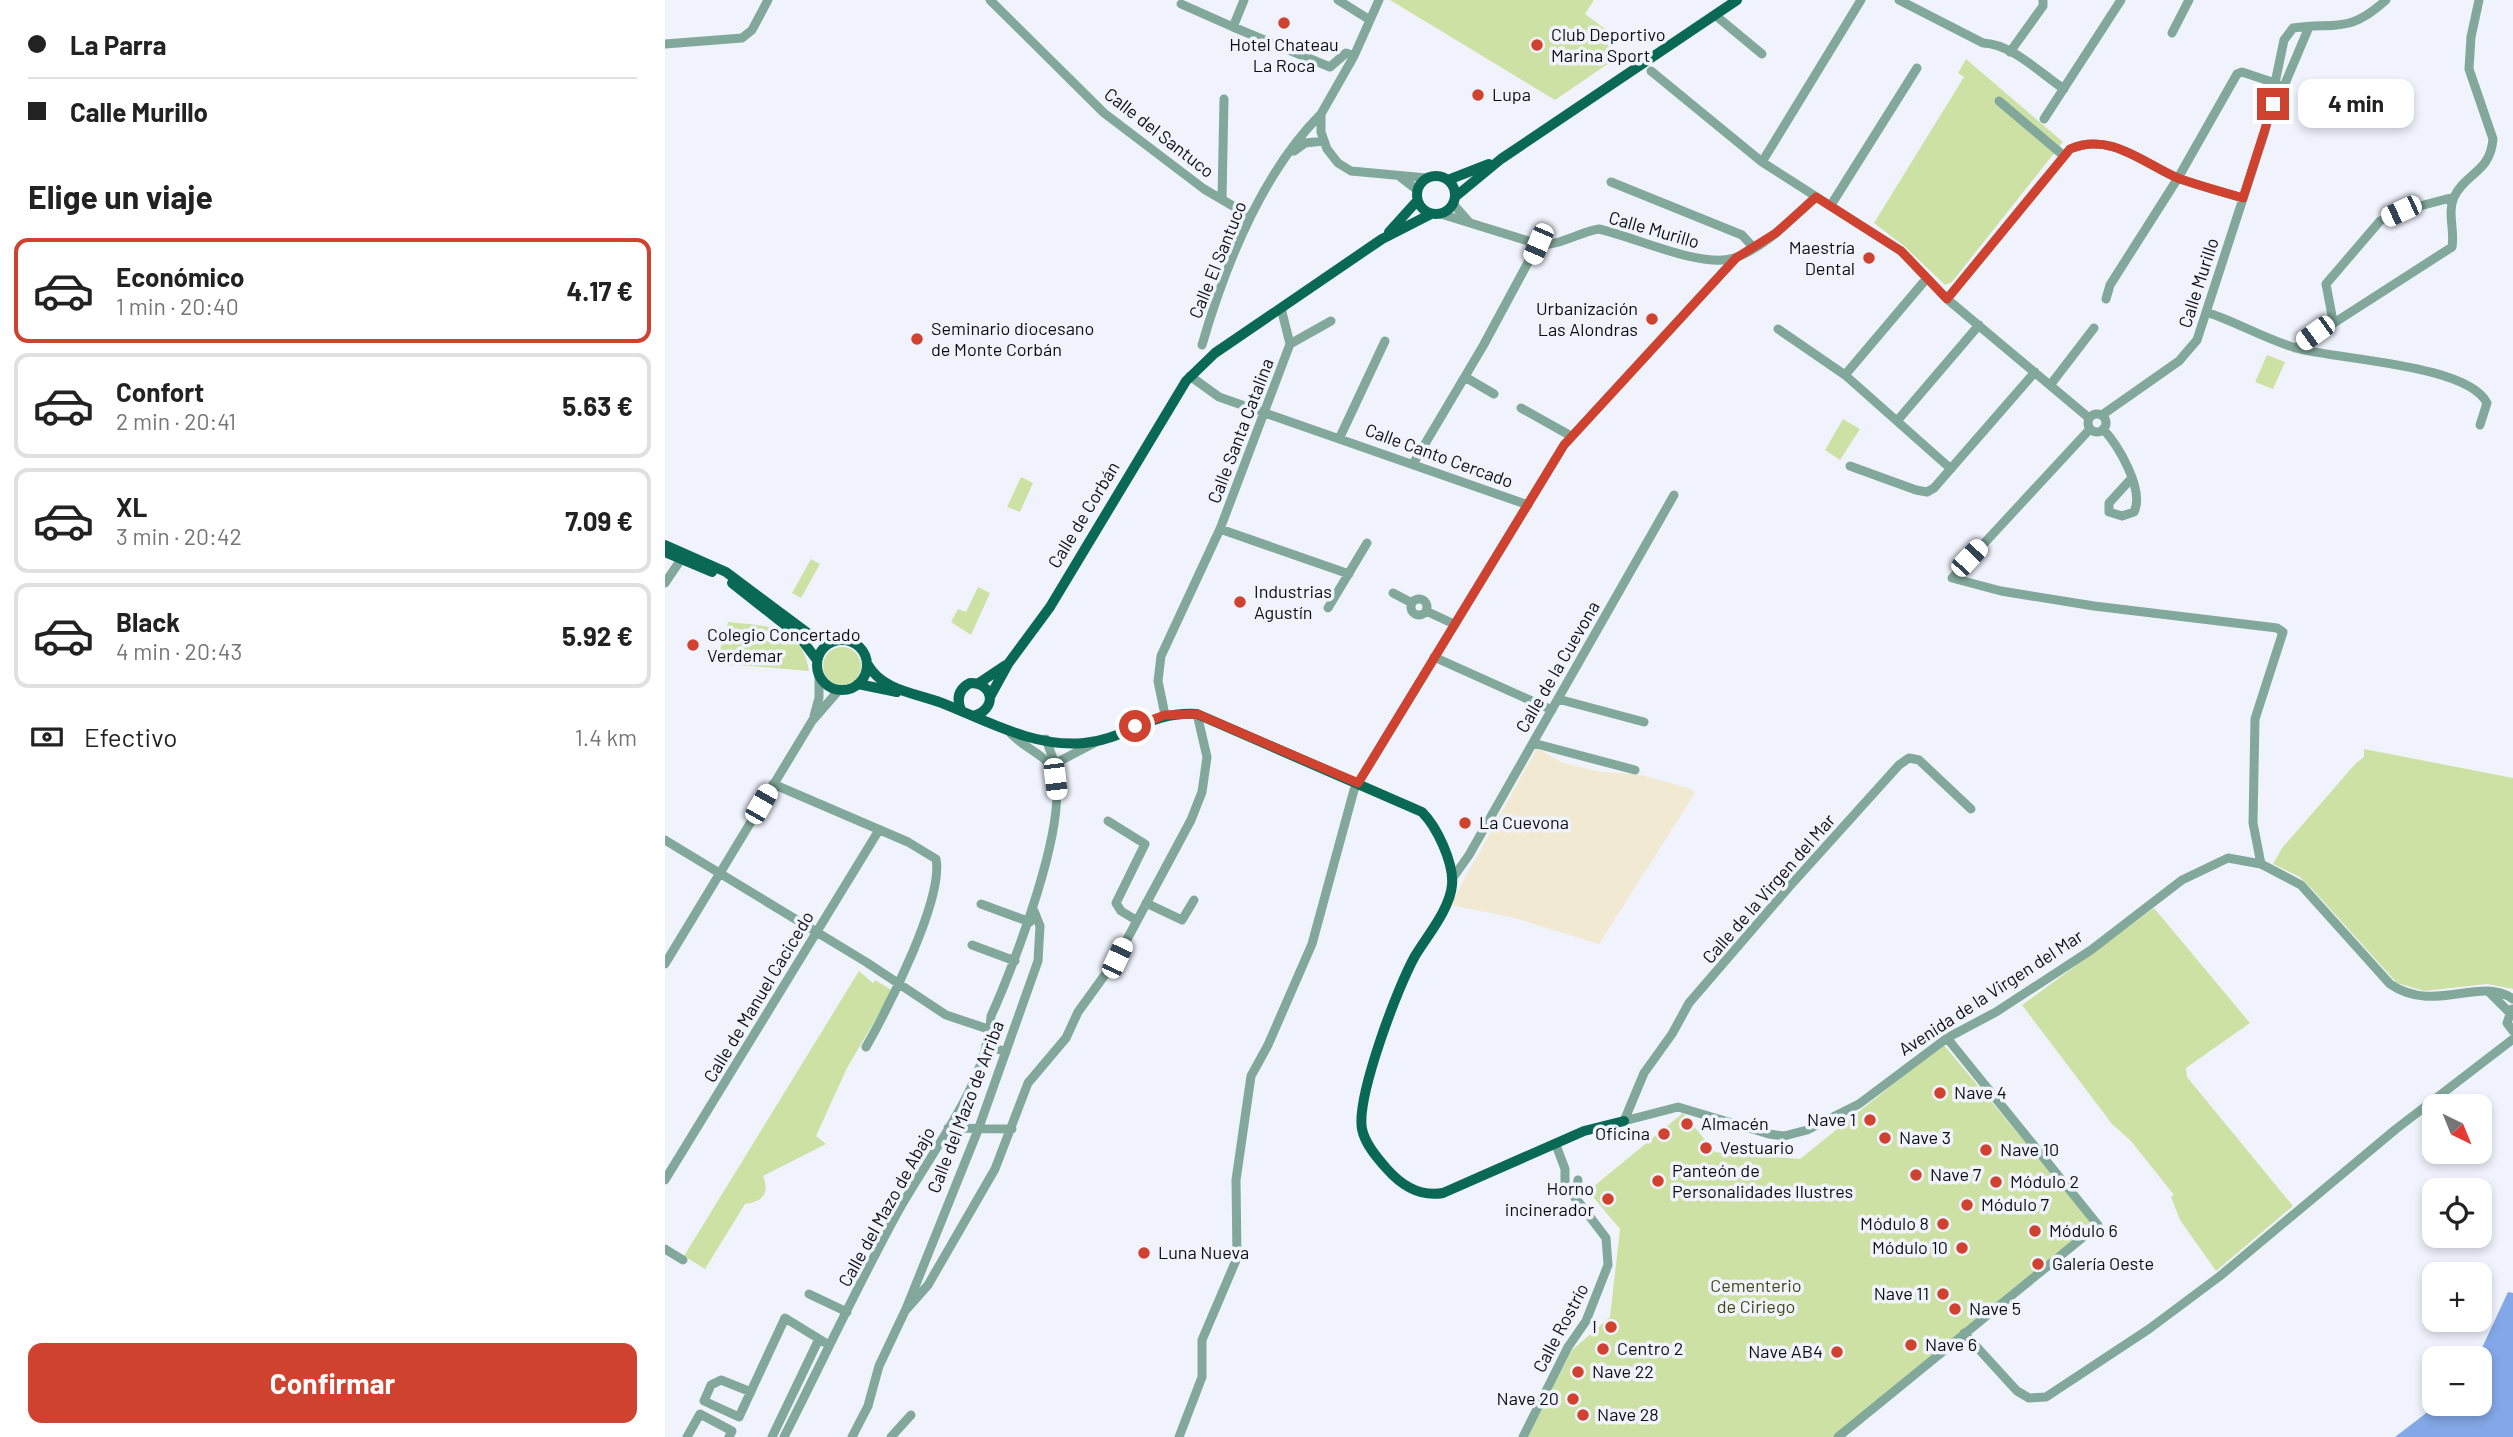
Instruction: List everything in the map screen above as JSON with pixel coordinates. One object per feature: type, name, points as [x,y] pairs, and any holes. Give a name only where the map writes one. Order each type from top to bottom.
[{"type":"main road","points":[[1382,239],[1436,214],[1501,159],[1737,0]]},
{"type":"main road","points":[[1382,239],[1427,178],[1436,175],[1448,180],[1501,159]]},
{"type":"main road","points":[[1448,180],[1454,200]]},
{"type":"main road","points":[[1417,195],[1436,214]]},
{"type":"main road","name":"Calle de Corbán","points":[[990,700],[1008,664],[1050,607],[1188,378],[1215,353],[1382,239]]},
{"type":"main road","points":[[665,545],[726,572],[809,634],[832,642],[844,640],[856,644],[874,675],[904,691]]},
{"type":"main road","points":[[665,552],[682,558],[742,591],[799,636],[817,660],[819,676],[831,688],[839,690],[858,684],[904,691],[961,710],[1004,729],[1067,743],[1100,740],[1165,715],[1197,714],[1422,812],[1436,833],[1452,879]]},
{"type":"main road","points":[[817,660],[820,653],[832,642]]},
{"type":"main road","points":[[858,684],[868,664]]},
{"type":"main road","name":"Calle de Corbán","points":[[979,683],[1008,664]]},
{"type":"main road","points":[[935,701],[959,693],[967,684],[979,683],[1004,729]]},
{"type":"main road","points":[[959,693],[961,710]]},
{"type":"main road","points":[[973,716],[990,700]]},
{"type":"main road","name":"Avenida de la Virgen del Mar","points":[[1452,879],[1450,894],[1397,993],[1361,1115],[1364,1137],[1382,1163],[1413,1190],[1434,1195],[1457,1188],[1584,1131],[1624,1121]]},
{"type":"street","points":[[665,44],[743,38],[752,30],[768,0]]},
{"type":"street","name":"Calle del Santuco","points":[[990,0],[1104,113],[1204,189],[1250,216]]},
{"type":"street","points":[[1233,27],[1244,0]]},
{"type":"street","points":[[1338,0],[1370,20]]},
{"type":"street","points":[[1378,0],[1354,56],[1321,114],[1320,128],[1324,141],[1338,163],[1351,171],[1427,178]]},
{"type":"street","points":[[1762,162],[1861,0]]},
{"type":"street","points":[[1899,0],[1983,43],[1993,44],[2010,52],[2064,89]]},
{"type":"street","points":[[2010,52],[2043,6],[2043,0]]},
{"type":"street","points":[[2044,119],[2121,0]]},
{"type":"street","points":[[2172,33],[2189,0]]},
{"type":"street","name":"Calle Murillo","points":[[2102,415],[2188,354],[2197,340],[2273,104],[2274,81],[2284,40],[2293,28],[2337,27],[2354,22],[2369,15],[2386,0]]},
{"type":"street","points":[[2333,321],[2326,284],[2364,237],[2380,221],[2401,211],[2454,197],[2485,167],[2493,148],[2493,139],[2469,69],[2469,46],[2479,0]]},
{"type":"street","points":[[1181,4],[1330,67],[1346,53],[1354,56]]},
{"type":"street","points":[[1715,15],[1762,54]]},
{"type":"street","points":[[2106,299],[2110,285],[2178,178],[2237,74],[2242,72],[2284,86],[2309,27]]},
{"type":"street","points":[[1831,205],[1917,68]]},
{"type":"street","points":[[1651,71],[1762,162],[1901,251],[1947,299],[2089,418],[2090,429],[1952,578],[2001,591],[2094,606],[2277,628],[2283,632],[2255,719],[2253,823],[2261,864]]},
{"type":"street","name":"Calle del Santuco","points":[[1222,199],[1224,99]]},
{"type":"street","points":[[1999,101],[2064,156]]},
{"type":"street","name":"Calle El Santuco","points":[[1202,345],[1220,290],[1250,216],[1310,125],[1321,114]]},
{"type":"street","points":[[1310,125],[1320,128]]},
{"type":"street","points":[[1290,154],[1305,142],[1324,141]]},
{"type":"street","points":[[1947,299],[2070,149],[2089,142],[2144,157],[2178,178],[2243,198]]},
{"type":"street","points":[[1398,175],[1417,195]]},
{"type":"street","points":[[1611,182],[1742,235],[1754,248]]},
{"type":"street","name":"Calle Murillo","points":[[1358,783],[1571,436],[1736,258],[1754,248],[1816,197]]},
{"type":"street","points":[[2295,348],[2333,321],[2452,247],[2451,217],[2454,197]]},
{"type":"street","points":[[1454,200],[1471,223]]},
{"type":"street","points":[[1413,464],[1465,377],[1538,244],[1436,214]]},
{"type":"street","name":"Calle Murillo","points":[[1538,244],[1547,245],[1584,231],[1599,229],[1710,261],[1736,258]]},
{"type":"street","name":"Calle Murillo","points":[[1710,261],[1715,273],[1713,281]]},
{"type":"street","points":[[1845,375],[1927,278]]},
{"type":"street","name":"Calle Santa Catalina","points":[[1165,715],[1158,681],[1161,656],[1220,529],[1290,344],[1281,308]]},
{"type":"street","points":[[2207,312],[2295,348],[2414,367],[2470,385],[2487,403],[2480,425]]},
{"type":"street","name":"Calle Santa Catalina","points":[[1290,344],[1331,321]]},
{"type":"street","points":[[1898,421],[1979,325]]},
{"type":"street","points":[[2051,384],[2094,328]]},
{"type":"street","points":[[1778,329],[1845,375],[1951,469]]},
{"type":"street","name":"Calle Canto Cercado","points":[[1340,438],[1385,341]]},
{"type":"street","points":[[1850,466],[1927,492],[1951,469],[2035,372]]},
{"type":"street","points":[[1465,377],[1494,394]]},
{"type":"street","name":"Calle Canto Cercado","points":[[1188,378],[1219,397],[1528,505]]},
{"type":"street","points":[[1521,408],[1571,436]]},
{"type":"street","points":[[2089,418],[2094,414],[2102,415],[2106,422],[2098,432],[2090,429]]},
{"type":"street","points":[[2103,429],[2122,455],[2130,480]]},
{"type":"street","name":"Calle de la Cuevona","points":[[1452,879],[1469,855],[1674,495]]},
{"type":"street","name":"Calle Santa Catalina","points":[[1220,529],[1349,574]]},
{"type":"street","points":[[1328,608],[1367,543]]},
{"type":"street","points":[[665,583],[682,558]]},
{"type":"street","points":[[1392,593],[1412,603],[1423,600],[1426,611],[1454,624]]},
{"type":"street","points":[[1434,657],[1552,710]]},
{"type":"street","points":[[812,721],[819,698],[819,676]]},
{"type":"street","points":[[665,964],[812,721],[839,690]]},
{"type":"street","points":[[1558,699],[1644,722]]},
{"type":"street","name":"Calle del Mazo de Arriba","points":[[905,1311],[928,1285],[995,1169],[1028,1083],[1066,1038],[1078,1012],[1117,958],[1202,792],[1207,757],[1197,714]]},
{"type":"street","name":"Calle del Mazo de Abajo","points":[[1004,729],[1015,740],[1047,761],[1055,779]]},
{"type":"street","points":[[1046,739],[1053,759],[1058,762],[1100,740]]},
{"type":"street","name":"Calle del Mazo de Abajo","points":[[784,1437],[899,1210],[967,1095],[991,1030],[991,1016],[1034,911],[1055,812],[1058,762],[1067,743]]},
{"type":"street","points":[[1533,743],[1635,770]]},
{"type":"street","name":"Calle de la Virgen del Mar","points":[[1624,1121],[1644,1073],[1672,1034],[1689,1003],[1740,941],[1899,765],[1909,758],[1919,760],[1971,809]]},
{"type":"street","points":[[1179,1437],[1202,1377],[1202,1340],[1237,1258],[1236,1180],[1251,1076],[1312,944],[1358,783]]},
{"type":"street","points":[[773,784],[879,830],[936,859],[935,883],[901,985],[866,1047]]},
{"type":"street","points":[[1108,821],[1145,844],[1116,903],[1121,911],[1136,920]]},
{"type":"street","name":"Calle de Manuel Cacicedo","points":[[665,1180],[879,830]]},
{"type":"street","points":[[665,840],[817,932],[946,1015],[991,1030]]},
{"type":"street","points":[[1446,859],[1462,862],[1469,855]]},
{"type":"street","name":"Avenida de la Virgen del Mar","points":[[1624,1121],[1678,1107],[1753,1132],[1784,1136],[1795,1134],[1859,1104],[1947,1038],[1996,1012],[2081,956],[2201,868],[2228,858],[2261,864],[2301,885],[2390,984],[2405,993],[2420,997],[2499,992],[2513,999]]},
{"type":"street","points":[[1146,902],[1182,920],[1194,900]]},
{"type":"street","points":[[981,904],[1030,922]]},
{"type":"street","name":"Calle del Mazo de Arriba","points":[[852,1437],[868,1406],[879,1366],[905,1311],[913,1285],[978,1130],[1038,961],[1040,926],[1034,911]]},
{"type":"street","points":[[972,945],[1015,961]]},
{"type":"street","points":[[2489,992],[2511,1010],[2510,1027],[2502,1045]]},
{"type":"street","points":[[1838,1437],[2098,1225],[1947,1038]]},
{"type":"street","points":[[1965,1333],[2017,1391],[2029,1398],[2046,1396],[2149,1329],[2220,1276],[2396,1129],[2513,1039]]},
{"type":"street","points":[[986,1045],[1006,1052]]},
{"type":"street","points":[[948,1128],[1012,1129]]},
{"type":"street","name":"Calle Rostrío","points":[[1523,1437],[1569,1347],[1586,1321],[1607,1272],[1606,1238],[1565,1184],[1566,1169],[1556,1145]]},
{"type":"street","points":[[1575,1198],[1578,1180]]},
{"type":"street","points":[[665,1249],[683,1261]]},
{"type":"street","name":"Calle del Mazo de Abajo","points":[[809,1294],[847,1312]]},
{"type":"street","points":[[751,1392],[721,1380],[711,1385],[704,1401],[739,1417],[751,1392],[785,1318],[829,1345]]},
{"type":"street","points":[[772,1437],[819,1339]]},
{"type":"street","points":[[687,1437],[700,1414],[729,1427],[732,1431],[729,1437]]},
{"type":"street","points":[[891,1437],[911,1415]]},
{"type":"shaded area","points":[[1537,748],[1563,763],[1602,772],[1637,774],[1689,788],[1695,793],[1599,944],[1511,917],[1450,905]]},
{"type":"green space","name":"Club Deportivo Marina Sport","points":[[1390,0],[1594,0],[1585,14],[1616,37],[1607,52],[1612,61],[1555,100]]},
{"type":"green space","points":[[1966,59],[2063,142],[1952,282],[1945,285],[1904,246],[1874,223],[1964,77],[1958,73]]},
{"type":"green space","points":[[2267,355],[2285,362],[2273,389],[2255,382]]},
{"type":"green space","points":[[1843,419],[1860,429],[1840,460],[1825,450]]},
{"type":"green space","points":[[1021,477],[1033,483],[1020,512],[1007,507]]},
{"type":"green space","points":[[811,559],[820,564],[801,598],[792,593]]},
{"type":"green space","points":[[978,587],[990,593],[971,635],[951,622],[958,609],[966,612]]},
{"type":"green space","points":[[728,622],[768,627],[790,636],[799,644],[809,671],[716,663]]},
{"type":"green space","points":[[842,647],[856,652],[861,666],[856,680],[842,685],[828,680],[823,666],[828,652]]},
{"type":"green space","points":[[2364,749],[2513,778],[2513,989],[2487,984],[2424,991],[2397,983],[2300,877],[2273,864],[2282,848],[2364,757]]},
{"type":"green space","points":[[2154,908],[2250,1023],[2186,1068],[2187,1077],[2293,1206],[2216,1271],[2180,1220],[2171,1197],[2174,1195],[2131,1141],[2112,1124],[2022,1005]]},
{"type":"green space","points":[[859,971],[873,983],[875,980],[890,989],[890,995],[847,1068],[816,1136],[826,1144],[763,1176],[766,1187],[763,1196],[745,1204],[705,1269],[684,1256]]},
{"type":"green space","name":"Cementerio de Ciriego","points":[[1943,1044],[2094,1224],[1834,1437],[1528,1437],[1572,1350],[1610,1317],[1620,1229],[1588,1191],[1683,1113],[1715,1152],[1800,1159]]},
{"type":"water","points":[[2508,1292],[2513,1293],[2513,1437],[2395,1437],[2422,1416],[2492,1416],[2492,1346],[2483,1346],[2489,1332],[2492,1332]]},
{"type":"place","name":"Hotel Chateau La Roca","points":[[1284,23]]},
{"type":"place","name":"Club Deportivo Marina Sport","points":[[1537,45]]},
{"type":"place","name":"Lupa","points":[[1478,95]]},
{"type":"place","name":"Maestría Dental","points":[[1869,258]]},
{"type":"place","name":"Urbanización Las Alondras","points":[[1652,319]]},
{"type":"place","name":"Seminario diocesano de Monte Corbán","points":[[917,339]]},
{"type":"place","name":"Industrias Agustín","points":[[1240,602]]},
{"type":"place","name":"Colegio Concertado Verdemar","points":[[693,645]]},
{"type":"place","name":"La Cuevona","points":[[1465,823]]},
{"type":"place","name":"Nave 4","points":[[1940,1093]]},
{"type":"place","name":"Nave 1","points":[[1870,1120]]},
{"type":"place","name":"Almacén","points":[[1687,1124]]},
{"type":"place","name":"Oficina","points":[[1664,1134]]},
{"type":"place","name":"Nave 3","points":[[1885,1138]]},
{"type":"place","name":"Vestuario","points":[[1706,1148]]},
{"type":"place","name":"Nave 10","points":[[1986,1150]]},
{"type":"place","name":"Nave 7","points":[[1916,1175]]},
{"type":"place","name":"Panteón de Personalidades Ilustres","points":[[1658,1181]]},
{"type":"place","name":"Módulo 2","points":[[1996,1182]]},
{"type":"place","name":"Horno incinerador","points":[[1608,1199]]},
{"type":"place","name":"Módulo 7","points":[[1967,1205]]},
{"type":"place","name":"Módulo 8","points":[[1943,1224]]},
{"type":"place","name":"Módulo 6","points":[[2035,1231]]},
{"type":"place","name":"Módulo 10","points":[[1962,1248]]},
{"type":"place","name":"Luna Nueva","points":[[1144,1253]]},
{"type":"place","name":"Galería Oeste","points":[[2038,1264]]},
{"type":"place","name":"Nave 11","points":[[1943,1294]]},
{"type":"place","name":"Nave 5","points":[[1955,1309]]},
{"type":"place","name":"I","points":[[1611,1327]]},
{"type":"place","name":"Nave 6","points":[[1911,1345]]},
{"type":"place","name":"Centro 2","points":[[1603,1349]]},
{"type":"place","name":"Nave AB4","points":[[1837,1352]]},
{"type":"place","name":"Nave 22","points":[[1578,1372]]},
{"type":"place","name":"Nave 20","points":[[1573,1399]]},
{"type":"place","name":"Nave 28","points":[[1583,1415]]},
{"type":"route","points":[[1135,726],[1165,715],[1197,714],[1358,783],[1564,445],[1736,258],[1776,233],[1816,197],[1901,251],[1947,299],[2070,149],[2089,142],[2102,145],[2144,157],[2178,178],[2243,198],[2273,104]]}]
